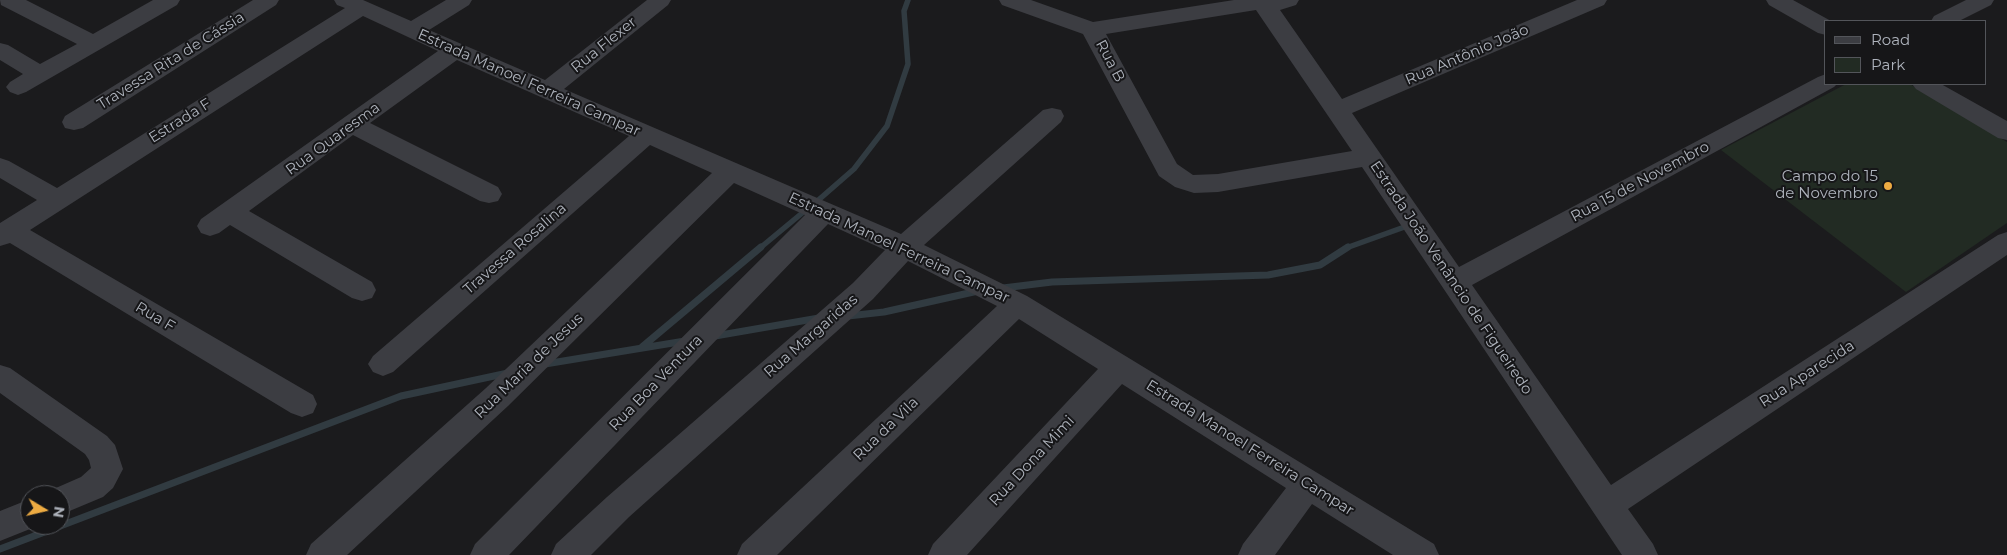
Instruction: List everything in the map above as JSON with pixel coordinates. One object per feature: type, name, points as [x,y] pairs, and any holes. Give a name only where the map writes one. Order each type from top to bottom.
[{"type":"street","points":[[9,0],[93,43]]},
{"type":"street","points":[[18,87],[169,0]]},
{"type":"street","name":"Travessa Rita de Cássia","points":[[74,122],[268,0]]},
{"type":"street","points":[[411,31],[461,0]]},
{"type":"street","name":"Rua Flexer","points":[[548,90],[660,0]]},
{"type":"street","name":"Rua B","points":[[1010,0],[1092,29],[1168,170],[1184,181],[1194,184],[1218,183],[1368,157]]},
{"type":"street","name":"Rua Antônio João","points":[[1337,110],[1596,0]]},
{"type":"street","points":[[1777,0],[1824,27]]},
{"type":"street","points":[[1944,20],[1983,0]]},
{"type":"street","points":[[1092,29],[1270,2]]},
{"type":"street","name":"Estrada João Venâncio de Figueiredo","points":[[1270,2],[1368,157],[1641,555]]},
{"type":"street","name":"Estrada Manoel Ferreira Campar","points":[[353,4],[904,247],[1015,302],[1422,555]]},
{"type":"street","name":"Estrada F","points":[[4,233],[353,4]]},
{"type":"street","points":[[0,50],[40,74]]},
{"type":"street","name":"Rua Quaresma","points":[[362,290],[220,219],[455,50]]},
{"type":"street","name":"Rua 15 de Novembro","points":[[1454,282],[1824,83]]},
{"type":"street","points":[[1926,85],[2007,132]]},
{"type":"street","name":"Rua Margaridas","points":[[568,555],[618,507],[863,290],[904,247],[1052,116]]},
{"type":"street","points":[[353,125],[488,194]]},
{"type":"street","name":"Travessa Rosalina","points":[[383,364],[647,134]]},
{"type":"street","points":[[0,167],[56,199]]},
{"type":"street","name":"Rua Maria de Jesus","points":[[323,555],[497,397],[730,171]]},
{"type":"street","name":"Rua Boa Ventura","points":[[487,555],[824,212]]},
{"type":"street","name":"Rua F","points":[[4,233],[302,404]]},
{"type":"street","name":"Rua Aparecida","points":[[1607,505],[2007,242]]},
{"type":"street","name":"Rua da Vila","points":[[754,555],[1015,302]]},
{"type":"street","name":"Rua Dona Mimi","points":[[945,555],[1119,367]]},
{"type":"street","points":[[0,376],[96,445],[104,456],[107,469],[102,478],[92,487],[70,497]]},
{"type":"street","points":[[1255,555],[1308,484]]},
{"type":"street","points":[[0,526],[20,518]]},
{"type":"green space","name":"Campo do 15 de Novembro","points":[[1844,85],[1912,85],[2007,142],[2007,223],[1906,292],[1721,150]]},
{"type":"waterway","points":[[815,203],[854,169],[887,126],[908,64],[904,11],[908,0]]},
{"type":"waterway","points":[[760,248],[807,209]]},
{"type":"waterway","points":[[1347,248],[1410,225]]},
{"type":"waterway","points":[[642,347],[761,247]]},
{"type":"waterway","points":[[1003,288],[1052,282],[1268,275],[1320,265],[1347,248]]},
{"type":"waterway","points":[[848,316],[884,312],[978,291]]},
{"type":"waterway","points":[[715,336],[819,318]]},
{"type":"waterway","points":[[545,364],[685,341]]},
{"type":"waterway","points":[[0,549],[401,396],[508,373]]},
{"type":"place","name":"Campo do 15 de Novembro","points":[[1888,186]]}]
